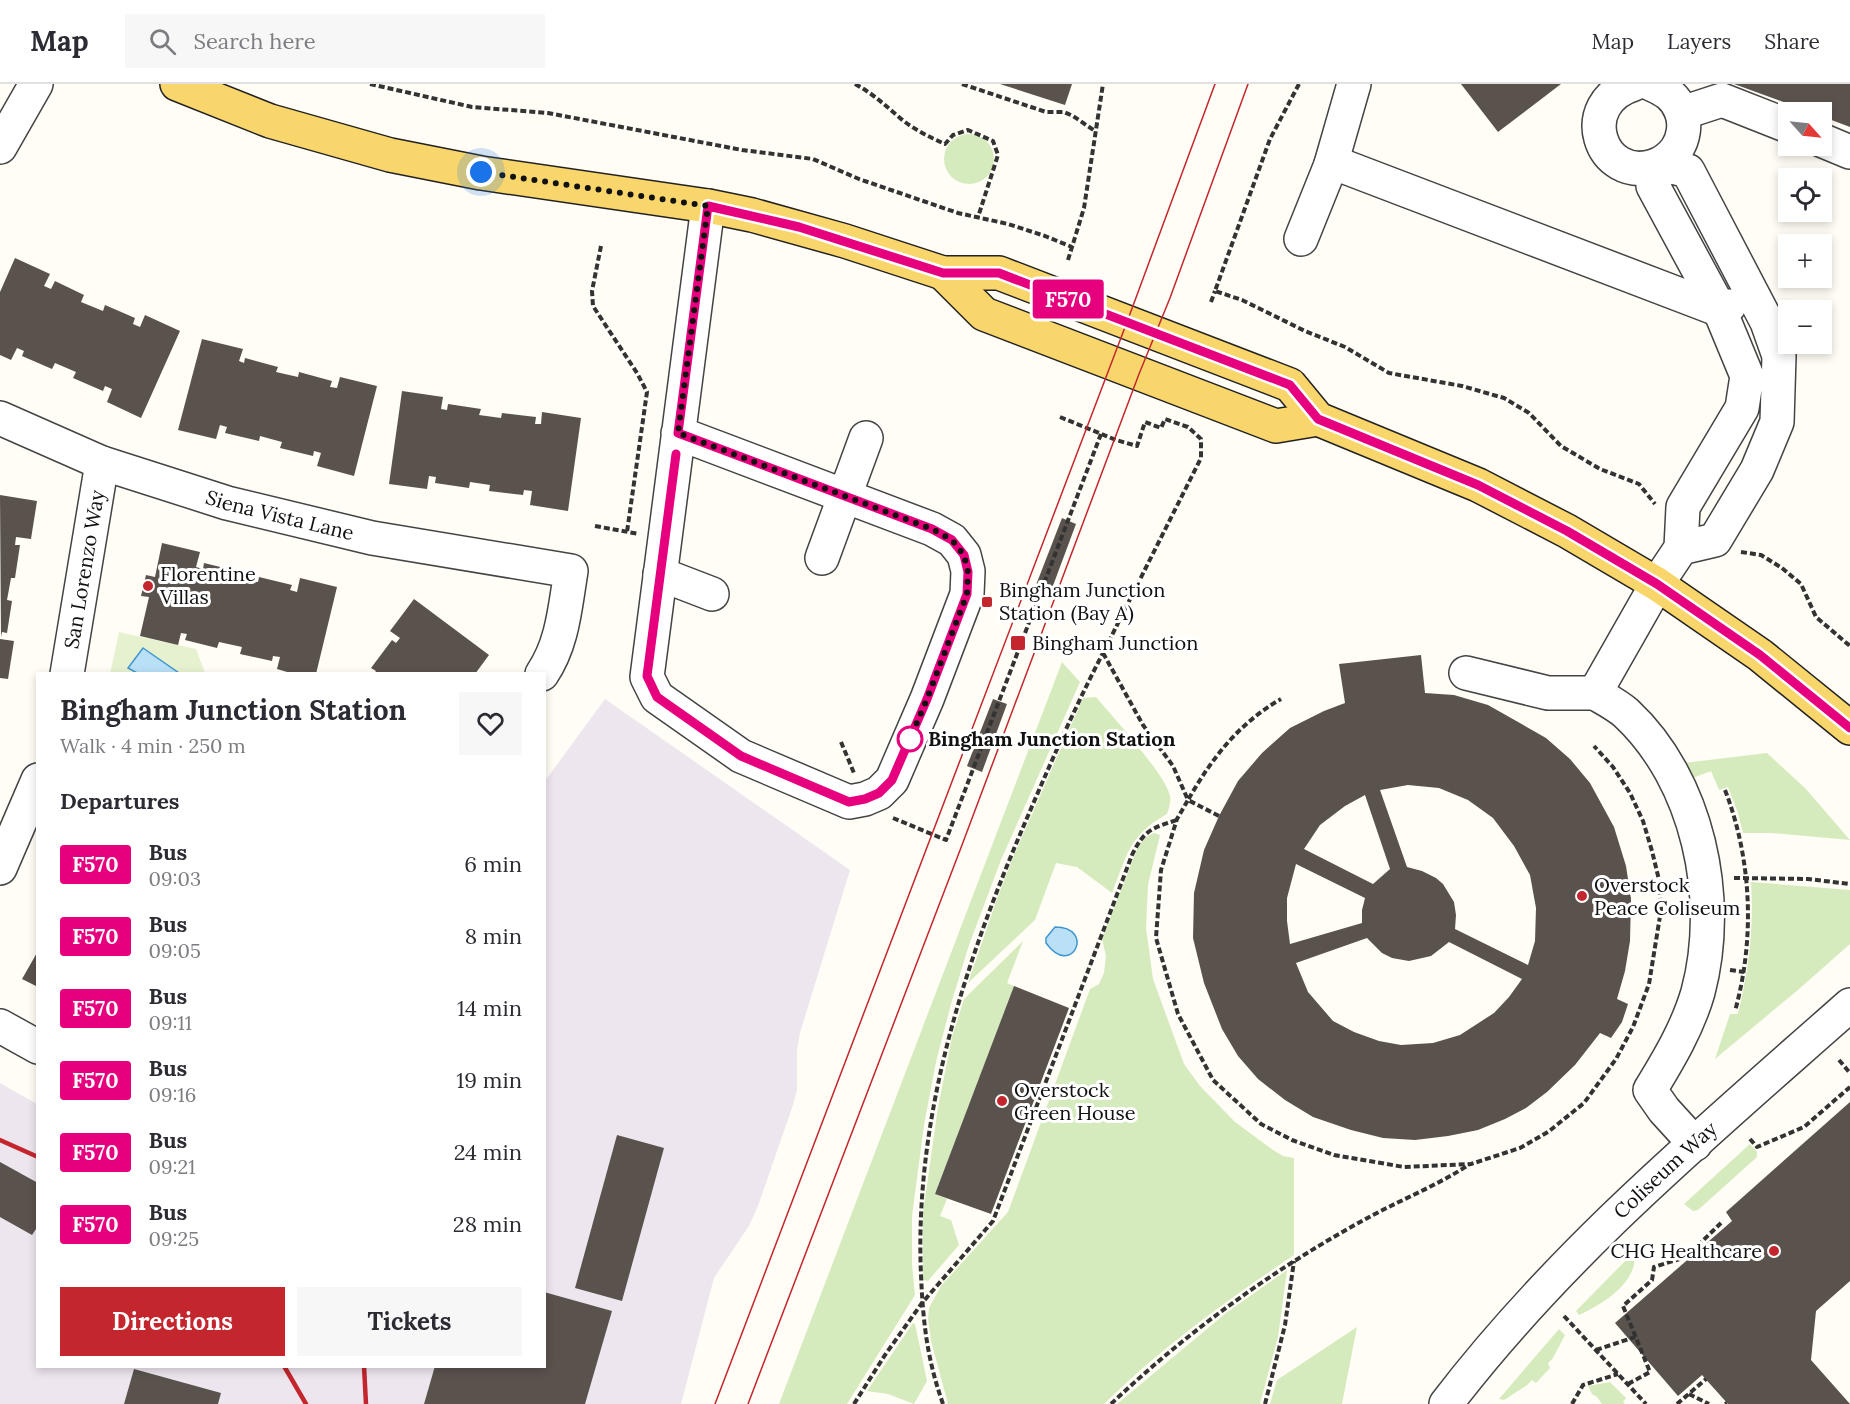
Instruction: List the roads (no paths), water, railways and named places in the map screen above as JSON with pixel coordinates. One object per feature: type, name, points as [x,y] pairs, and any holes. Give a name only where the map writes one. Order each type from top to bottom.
[{"type":"main road","points":[[177,84],[279,124],[390,155],[481,172],[708,206],[799,227],[943,273],[999,273],[1290,385],[1318,419],[1478,485],[1567,531],[1657,584],[1760,655],[1850,728]]},
{"type":"main road","points":[[943,273],[984,314],[1276,426],[1318,419]]},
{"type":"street","points":[[0,147],[36,84]]},
{"type":"street","points":[[1301,239],[1331,164],[1354,84]]},
{"type":"street","points":[[1634,84],[1621,88],[1610,97],[1602,109],[1598,124],[1600,139],[1607,152],[1618,162],[1632,168],[1646,168],[1661,164],[1670,157],[1680,142],[1684,124],[1682,113],[1675,99],[1664,90],[1651,84]]},
{"type":"street","points":[[1682,113],[1722,100],[1778,122]]},
{"type":"street","points":[[1832,145],[1850,152]]},
{"type":"street","points":[[1331,164],[1332,162],[1720,310],[1753,295]]},
{"type":"street","points":[[1661,164],[1688,171],[1767,322],[1779,356],[1777,422],[1756,470],[1715,540],[1681,548]]},
{"type":"street","points":[[1595,693],[1657,584],[1681,548],[1683,507],[1742,408],[1747,376],[1720,310],[1653,186],[1661,164]]},
{"type":"street","points":[[678,433],[932,529],[952,540],[964,555],[968,572],[967,594],[927,699],[892,780],[879,793],[849,802],[741,756],[657,697],[647,676],[678,433],[708,206]]},
{"type":"street","name":"Siena Vista Lane","points":[[0,418],[102,463],[227,503],[372,538],[571,571],[559,638],[554,654],[543,672]]},
{"type":"street","points":[[822,558],[866,438]]},
{"type":"street","name":"San Lorenzo Way","points":[[67,672],[102,463]]},
{"type":"street","points":[[660,574],[712,594]]},
{"type":"street","points":[[1466,673],[1548,693],[1595,693],[1624,712],[1639,727],[1673,777],[1694,828],[1705,880],[1707,929],[1697,994],[1685,1027],[1650,1090],[1664,1110],[1695,1144]]},
{"type":"street","points":[[0,868],[34,799]]},
{"type":"street","name":"Coliseum Way","points":[[1446,1404],[1537,1296],[1643,1191],[1850,1005]]},
{"type":"street","points":[[0,1026],[36,1046]]},
{"type":"water","points":[[143,648],[178,672],[135,672],[128,668]]},
{"type":"water","points":[[1055,927],[1067,929],[1075,935],[1076,948],[1071,954],[1064,956],[1056,953],[1046,943],[1046,938]]},
{"type":"tram line","points":[[715,1404],[1127,322],[1215,84]]},
{"type":"tram line","points":[[748,1404],[1139,374],[1170,298],[1248,84]]},
{"type":"railway","points":[[0,1140],[36,1156]]},
{"type":"railway","points":[[285,1368],[306,1404]]},
{"type":"railway","points":[[364,1368],[366,1404]]},
{"type":"place","name":"Florentine Villas","points":[[148,586]]},
{"type":"place","name":"Bingham Junction Station (Bay A)","points":[[987,602]]},
{"type":"place","name":"Bingham Junction","points":[[1018,643]]},
{"type":"place","name":"Bingham Junction Station","points":[[910,739]]},
{"type":"place","name":"Overstock Peace Coliseum","points":[[1582,896]]},
{"type":"place","name":"Overstock Green House","points":[[1002,1101]]},
{"type":"place","name":"CHG Healthcare","points":[[1774,1251]]}]
